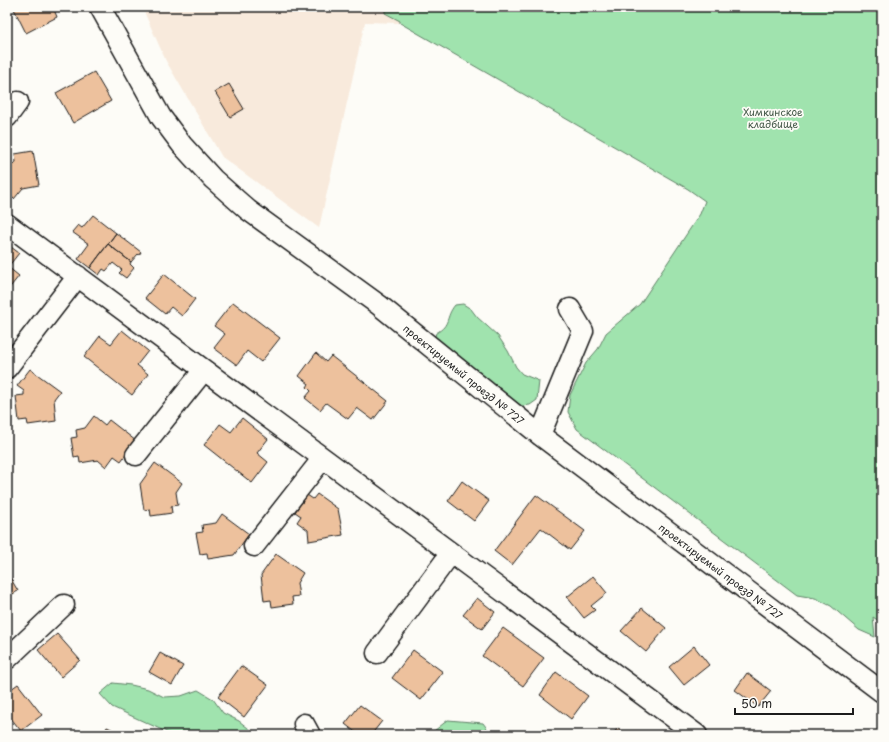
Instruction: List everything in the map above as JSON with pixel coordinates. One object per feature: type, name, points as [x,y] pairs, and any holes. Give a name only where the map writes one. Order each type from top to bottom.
[{"type":"street","name":"проектируемый проезд № 727","points":[[100,7],[161,117],[182,145],[213,179],[248,210],[380,305],[540,435],[882,692]]},
{"type":"street","points":[[7,224],[697,735]]},
{"type":"street","points":[[7,368],[78,276]]},
{"type":"street","points":[[540,435],[583,332],[570,309]]},
{"type":"street","points":[[136,455],[204,370]]},
{"type":"street","points":[[254,546],[323,458]]},
{"type":"street","points":[[377,653],[451,553]]},
{"type":"street","points":[[7,659],[64,605]]},
{"type":"shaded area","points":[[142,7],[404,7],[400,23],[365,22],[319,228],[222,157],[166,61]]},
{"type":"green space","name":"Химкинское кладбище","points":[[385,7],[882,7],[882,623],[873,617],[875,637],[859,630],[831,606],[815,598],[797,595],[577,429],[568,412],[570,395],[586,363],[598,349],[606,333],[640,304],[700,214],[705,201],[688,189],[400,23],[400,21],[385,13]]},
{"type":"green space","points":[[463,304],[471,309],[477,317],[498,336],[516,367],[522,374],[539,381],[537,400],[530,405],[521,406],[433,342],[436,333],[444,327],[455,305]]},
{"type":"green space","points":[[113,683],[148,689],[164,697],[181,696],[198,690],[213,699],[223,713],[239,721],[257,735],[173,735],[112,707],[100,694]]},
{"type":"green space","points":[[448,720],[483,723],[492,735],[430,735]]},
{"type":"building","points":[[13,7],[53,7],[57,17],[26,33]]},
{"type":"building","points":[[94,72],[111,101],[73,123],[56,93]]},
{"type":"building","points":[[229,84],[244,109],[230,117],[215,92]]},
{"type":"building","points":[[33,151],[39,185],[23,188],[14,199],[7,193],[7,164],[9,166],[16,162],[15,154]]},
{"type":"building","points":[[93,215],[116,233],[90,268],[78,259],[89,244],[72,232],[78,225],[82,228]]},
{"type":"building","points":[[116,233],[141,252],[131,262],[108,244]]},
{"type":"building","points":[[7,244],[19,253],[8,267],[19,276],[7,291]]},
{"type":"building","points":[[108,244],[131,262],[130,264],[134,268],[126,278],[119,273],[122,270],[113,263],[106,271],[103,269],[99,275],[90,268]]},
{"type":"building","points":[[164,274],[195,299],[182,316],[171,307],[165,314],[145,298]]},
{"type":"building","points":[[233,302],[280,338],[261,362],[247,351],[237,365],[214,348],[225,334],[214,326]]},
{"type":"building","points":[[122,330],[148,351],[137,365],[148,374],[132,395],[84,357],[100,336],[111,344]]},
{"type":"building","points":[[316,353],[326,362],[331,356],[388,401],[373,420],[357,408],[348,419],[326,403],[320,410],[305,398],[311,391],[307,387],[309,384],[299,376]]},
{"type":"building","points":[[30,369],[60,391],[54,399],[56,421],[28,425],[27,420],[19,421],[16,396],[24,395],[24,391],[17,386]]},
{"type":"building","points":[[94,416],[105,425],[109,420],[136,441],[121,461],[114,456],[106,467],[98,460],[80,463],[79,456],[74,457],[71,438],[77,437],[76,430],[85,428]]},
{"type":"building","points":[[242,418],[268,439],[257,453],[268,462],[252,483],[204,445],[220,424],[231,432]]},
{"type":"building","points":[[155,463],[182,483],[176,492],[178,505],[171,506],[172,513],[151,516],[150,509],[144,510],[140,484]]},
{"type":"building","points":[[462,481],[489,501],[474,521],[448,501]]},
{"type":"building","points":[[317,494],[338,509],[343,535],[309,541],[308,530],[297,522],[301,516],[295,512],[307,495],[313,499]]},
{"type":"building","points":[[536,495],[585,531],[570,550],[541,528],[512,565],[494,551]]},
{"type":"building","points":[[222,514],[249,534],[234,555],[208,559],[207,553],[200,554],[196,533],[203,532],[202,525],[216,523]]},
{"type":"building","points":[[276,554],[303,573],[297,583],[299,596],[292,597],[293,604],[272,607],[271,600],[264,601],[261,575]]},
{"type":"building","points":[[8,574],[18,591],[7,597],[7,575]]},
{"type":"building","points":[[593,576],[607,593],[591,606],[595,610],[584,618],[567,597]]},
{"type":"building","points":[[477,598],[495,612],[482,629],[463,615]]},
{"type":"building","points":[[642,608],[666,628],[646,652],[621,631]]},
{"type":"building","points":[[503,628],[544,658],[523,686],[482,656]]},
{"type":"building","points":[[57,634],[80,660],[61,677],[38,650]]},
{"type":"building","points":[[694,646],[709,665],[684,685],[669,667]]},
{"type":"building","points":[[413,650],[443,672],[421,700],[392,678]]},
{"type":"building","points":[[160,653],[183,666],[172,685],[149,672]]},
{"type":"building","points":[[241,666],[268,685],[244,717],[218,697]]},
{"type":"building","points":[[556,672],[588,696],[571,719],[540,695]]},
{"type":"building","points":[[747,673],[771,691],[758,707],[735,690]]},
{"type":"building","points":[[18,684],[42,715],[21,731],[7,713],[7,692]]},
{"type":"building","points":[[360,705],[382,721],[371,735],[359,735],[345,724]]},
{"type":"building","points":[[107,727],[120,733],[119,735],[103,735]]},
{"type":"building","points":[[619,728],[624,735],[610,735]]}]
